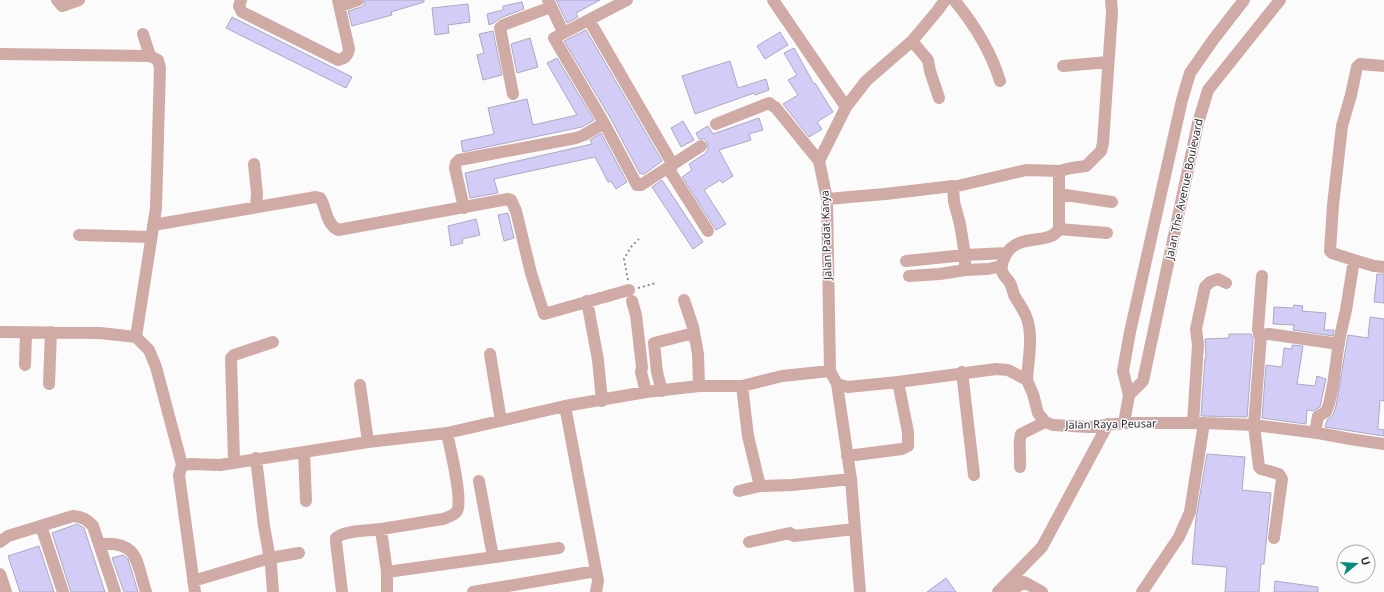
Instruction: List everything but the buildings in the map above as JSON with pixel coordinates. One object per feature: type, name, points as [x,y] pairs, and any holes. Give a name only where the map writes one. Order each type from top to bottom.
[{"type":"street","points":[[57,0],[62,6],[79,0]]},
{"type":"street","points":[[241,0],[239,6],[242,12],[338,60],[343,59],[349,50],[339,3],[358,0]]},
{"type":"street","points":[[627,0],[554,38],[604,123],[637,185],[641,185],[701,146]]},
{"type":"street","points":[[773,0],[846,107]]},
{"type":"street","points":[[716,124],[769,103],[776,108],[819,161],[846,107],[866,81],[912,41],[945,0]]},
{"type":"street","points":[[954,0],[966,15],[982,40],[997,71],[1000,81]]},
{"type":"street","points":[[827,199],[950,186],[953,187],[1026,170],[1059,171],[1086,166],[1101,151],[1103,143],[1112,12],[1111,0]]},
{"type":"street","name":"Jalan The Avenue Boulevard","points":[[1124,423],[1129,395],[1123,371],[1178,116],[1188,80],[1190,73],[1213,40],[1244,0]]},
{"type":"street","name":"Jalan The Avenue Boulevard","points":[[1129,395],[1143,381],[1198,123],[1208,90],[1280,0]]},
{"type":"street","points":[[513,94],[500,28],[550,3],[563,32]]},
{"type":"street","points":[[589,20],[708,231]]},
{"type":"street","points":[[143,34],[150,56]]},
{"type":"street","points":[[912,41],[928,60],[930,72],[939,98]]},
{"type":"street","points":[[0,54],[150,56],[158,60],[160,68],[156,208],[136,338]]},
{"type":"street","points":[[1063,66],[1108,62]]},
{"type":"street","points":[[1384,66],[1360,64],[1357,67],[1342,126],[1333,205],[1330,251],[1332,253],[1374,266],[1384,267]]},
{"type":"street","points":[[1188,80],[1208,90]]},
{"type":"street","points":[[464,208],[455,168],[456,162],[459,160],[576,138],[604,123]]},
{"type":"street","name":"Jalan Padat Karya","points":[[819,161],[827,199],[830,371]]},
{"type":"street","points":[[254,164],[257,194],[256,207]]},
{"type":"street","points":[[1020,467],[1021,456],[1019,440],[1021,434],[1045,422],[1038,413],[1033,394],[1027,380],[1030,326],[1023,309],[1014,294],[1010,282],[1002,272],[1002,266],[1008,252],[1022,241],[1047,238],[1059,229],[1059,171]]},
{"type":"street","points":[[953,187],[954,202],[960,224],[966,270]]},
{"type":"street","points":[[1059,194],[1112,202]]},
{"type":"street","points":[[79,235],[152,231],[256,207],[316,197],[320,198],[331,225],[338,230],[508,199],[511,200],[516,211],[531,273],[544,314],[587,301],[631,296],[636,314],[642,367],[641,372],[646,392]]},
{"type":"street","points":[[1059,229],[1107,232]]},
{"type":"street","points":[[1002,266],[988,269],[915,276],[912,261],[1008,252]]},
{"type":"street","points":[[1315,433],[1319,416],[1324,414],[1328,407],[1333,385],[1354,260]]},
{"type":"street","points":[[1262,276],[1258,329],[1258,335],[1261,335],[1254,425],[1259,467],[1261,469],[1279,474],[1282,479],[1274,538]]},
{"type":"street","points":[[1142,592],[1179,537],[1190,512],[1198,423],[1198,345],[1196,329],[1206,284],[1218,279],[1226,282]]},
{"type":"street","points":[[684,300],[694,333],[698,354],[699,386]]},
{"type":"street","points":[[587,301],[598,360],[602,401]]},
{"type":"street","points":[[0,332],[100,333],[136,338],[149,350],[156,367],[182,465],[179,475],[194,587],[270,558],[299,553]]},
{"type":"street","points":[[49,384],[51,332]]},
{"type":"street","points":[[25,366],[26,333]]},
{"type":"street","points":[[662,391],[657,372],[654,343],[694,333]]},
{"type":"street","points":[[1261,335],[1269,334],[1339,344]]},
{"type":"street","points":[[234,462],[231,358],[234,355],[273,342]]},
{"type":"street","points":[[490,354],[501,421]]},
{"type":"street","points":[[837,384],[848,386],[898,382],[962,372],[996,369],[1008,370],[1027,380]]},
{"type":"street","points":[[182,465],[220,464],[368,442],[447,433],[564,406],[602,401],[646,392],[699,386],[742,386],[782,376],[830,371],[837,384],[851,478],[860,592]]},
{"type":"street","points":[[962,372],[974,475]]},
{"type":"street","points":[[847,456],[902,449],[908,446],[908,432],[898,382]]},
{"type":"street","points":[[360,385],[368,442]]},
{"type":"street","points":[[742,386],[748,436],[760,486]]},
{"type":"street","points":[[564,406],[598,581],[596,592]]},
{"type":"street","name":"Jalan Raya Peusar","points":[[1045,422],[1053,425],[1089,427],[1124,423],[1254,425],[1384,444]]},
{"type":"street","points":[[998,592],[1042,547],[1108,424]]},
{"type":"street","points":[[342,592],[336,538],[340,535],[381,530],[443,519],[453,515],[456,511],[458,506],[458,494],[447,433]]},
{"type":"street","points":[[304,452],[306,501]]},
{"type":"street","points":[[256,458],[264,526],[270,558],[273,592]]},
{"type":"street","points":[[739,491],[760,486],[792,486],[851,478]]},
{"type":"street","points":[[479,481],[493,557]]},
{"type":"street","points":[[0,542],[8,536],[73,516],[82,517],[93,526],[115,592]]},
{"type":"street","points":[[41,526],[63,592]]},
{"type":"street","points":[[749,542],[790,533],[794,536],[854,529]]},
{"type":"street","points":[[381,530],[387,572],[387,592]]},
{"type":"street","points":[[100,544],[114,543],[124,546],[133,552],[146,592]]},
{"type":"street","points":[[387,572],[559,548]]},
{"type":"street","points":[[473,592],[596,571]]},
{"type":"street","points":[[0,574],[6,592]]},
{"type":"street","points":[[1014,590],[1024,582],[1042,592]]},
{"type":"path","points":[[639,239],[631,247],[624,259],[631,296],[656,283]]}]
